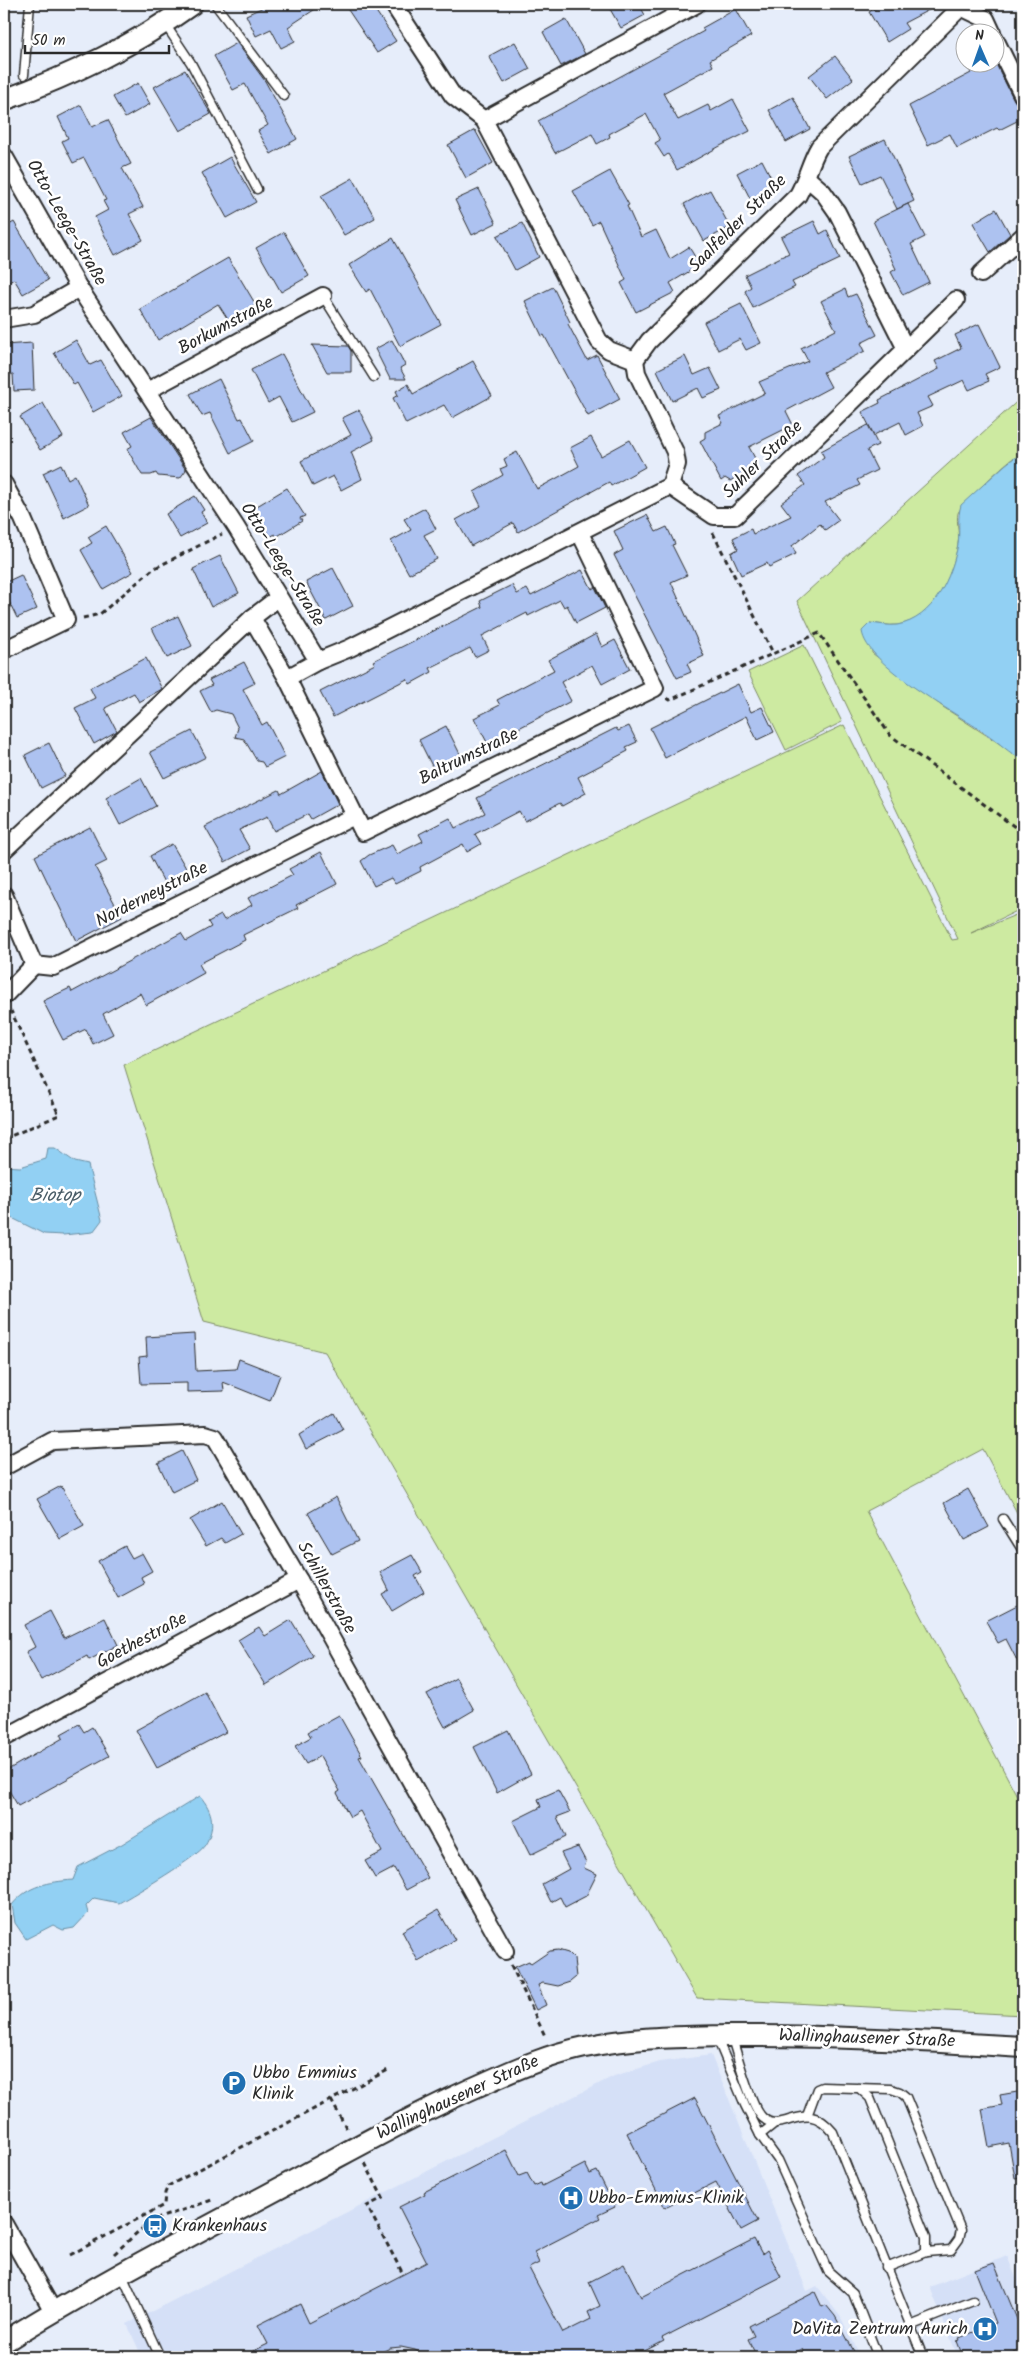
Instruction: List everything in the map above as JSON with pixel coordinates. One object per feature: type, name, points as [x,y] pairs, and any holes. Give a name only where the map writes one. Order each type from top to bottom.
[{"type":"street","points":[[4,100],[54,81],[109,56],[164,24],[192,4]]},
{"type":"street","points":[[287,678],[318,660],[350,648],[580,534],[670,486],[677,464],[675,452],[638,373],[635,360],[609,350],[599,341],[484,120],[452,96],[393,4]]},
{"type":"street","points":[[484,120],[697,4]]},
{"type":"street","points":[[960,5],[986,19],[987,22]]},
{"type":"street","name":"Saalfelder Straße","points":[[635,360],[648,341],[798,195],[807,178],[811,161],[819,147],[960,5]]},
{"type":"street","points":[[1004,57],[1023,96]]},
{"type":"street","name":"Otto-Leege-Straße","points":[[4,156],[79,288],[236,527],[278,598],[318,660]]},
{"type":"street","points":[[807,178],[823,192],[837,212],[906,348]]},
{"type":"street","points":[[981,274],[1023,236]]},
{"type":"street","points":[[4,318],[34,314],[79,288]]},
{"type":"street","name":"Borkumstraße","points":[[147,391],[323,296]]},
{"type":"street","name":"Suhler Straße","points":[[670,486],[714,516],[735,516],[956,300]]},
{"type":"street","points":[[4,484],[23,519],[66,620],[4,650]]},
{"type":"street","points":[[580,534],[655,688]]},
{"type":"street","points":[[4,850],[252,618],[278,598]]},
{"type":"street","name":"Baltrumstraße","points":[[252,618],[287,678],[363,832],[655,688]]},
{"type":"street","name":"Norderneystraße","points":[[34,965],[53,967],[354,816]]},
{"type":"street","points":[[4,895],[34,965],[4,996]]},
{"type":"street","name":"Schillerstraße","points":[[4,1468],[52,1441],[205,1434],[215,1437],[298,1580],[505,1951]]},
{"type":"street","name":"Goethestraße","points":[[4,1738],[298,1580]]},
{"type":"street","name":"Wallinghausener Straße","points":[[4,2342],[53,2311],[116,2264],[348,2137],[554,2055],[584,2047],[643,2038],[777,2035],[1023,2047]]},
{"type":"street","points":[[4,2224],[53,2311]]},
{"type":"lane","points":[[24,75],[30,4]]},
{"type":"lane","points":[[215,4],[284,96]]},
{"type":"lane","points":[[164,24],[191,63],[257,189]]},
{"type":"lane","points":[[323,296],[374,377]]},
{"type":"lane","points":[[1002,1519],[1023,1551]]},
{"type":"lane","points":[[724,2036],[761,2116],[775,2123]]},
{"type":"lane","points":[[724,2036],[760,2135],[778,2160],[828,2271],[853,2293],[878,2357]]},
{"type":"lane","points":[[859,2088],[870,2098],[926,2237],[926,2252]]},
{"type":"lane","points":[[807,2116],[817,2089],[891,2089],[900,2092],[906,2097],[957,2215],[961,2230],[959,2239],[951,2250],[926,2252],[886,2268]]},
{"type":"lane","points":[[760,2135],[775,2123],[807,2116],[816,2116],[824,2121],[833,2132],[923,2357]]},
{"type":"lane","points":[[116,2264],[160,2357]]},
{"type":"lane","points":[[910,2326],[973,2301]]},
{"type":"path","points":[[701,508],[773,653]]},
{"type":"path","points":[[66,620],[100,614],[153,569],[236,527]]},
{"type":"path","points":[[655,688],[670,700],[819,633],[890,735],[1023,832]]},
{"type":"path","points":[[4,996],[59,1115],[4,1139]]},
{"type":"path","points":[[505,1951],[547,2040]]},
{"type":"path","points":[[539,2043],[555,2038]]},
{"type":"path","points":[[70,2255],[164,2206],[165,2193],[168,2186],[388,2070]]},
{"type":"path","points":[[331,2100],[348,2137],[383,2198],[367,2206],[403,2274]]},
{"type":"path","points":[[348,2137],[356,2126]]},
{"type":"path","points":[[116,2264],[140,2230],[159,2218],[221,2197]]},
{"type":"shaded area","name":"Ubbo-Emmius-Klinik","points":[[711,2055],[807,2291],[817,2286],[840,2316],[861,2357],[142,2357],[127,2324],[614,2076],[660,2062]]},
{"type":"shaded area","name":"DaVita Zentrum Aurich","points":[[1007,2256],[1023,2295],[1023,2357],[958,2357],[930,2287]]},
{"type":"green space","points":[[1023,396],[1023,456],[1012,459],[1001,468],[974,494],[958,513],[958,540],[955,557],[946,583],[939,595],[921,615],[910,621],[897,625],[870,623],[872,653],[943,707],[1023,759],[1023,908],[971,933],[1023,912],[1023,1524],[983,1449],[866,1511],[1023,1807],[1023,2015],[697,1998],[325,1352],[204,1322],[124,1065],[844,725],[952,940],[958,939],[797,601]]},
{"type":"green space","points":[[804,645],[842,722],[786,750],[748,672]]},
{"type":"water","points":[[1023,456],[1023,759],[895,673],[867,644],[862,631],[870,623],[897,625],[910,621],[931,605],[946,582],[955,556],[958,544],[961,505],[1005,465],[1014,458]]},
{"type":"water","name":"Biotop","points":[[48,1148],[55,1148],[75,1162],[88,1165],[102,1220],[93,1232],[63,1235],[44,1234],[4,1214],[4,1166],[20,1167],[46,1159]]},
{"type":"water","points":[[200,1796],[208,1807],[212,1826],[205,1845],[200,1851],[119,1903],[94,1898],[86,1906],[88,1913],[74,1928],[63,1930],[53,1925],[26,1939],[15,1923],[12,1905],[18,1898],[40,1886],[73,1880],[78,1867],[122,1844]]},
{"type":"building","points":[[270,4],[323,4],[288,27],[295,41],[281,48],[271,29],[256,36],[246,15]]},
{"type":"building","points":[[344,4],[371,4],[396,41],[377,53]]},
{"type":"building","points":[[607,4],[639,4],[645,15],[621,28]]},
{"type":"building","points":[[883,4],[940,4],[904,23],[908,29],[887,42],[869,12]]},
{"type":"building","points":[[736,9],[751,36],[710,60],[713,66],[663,93],[678,120],[708,105],[711,111],[733,99],[750,131],[677,170],[668,154],[664,157],[655,143],[660,140],[646,114],[609,134],[610,137],[597,144],[592,134],[555,153],[538,121],[704,31],[702,28]]},
{"type":"building","points":[[566,19],[585,54],[561,66],[543,32]]},
{"type":"building","points":[[515,42],[530,69],[504,83],[489,56]]},
{"type":"building","points":[[237,43],[265,81],[297,139],[271,154],[258,131],[268,125],[245,84],[233,90],[214,56]]},
{"type":"building","points":[[835,56],[853,79],[827,99],[809,76]]},
{"type":"building","points":[[185,70],[211,114],[180,131],[154,87]]},
{"type":"building","points":[[1000,72],[1014,100],[1023,112],[1023,118],[999,130],[997,128],[957,148],[950,134],[928,145],[909,106],[971,73]]},
{"type":"building","points":[[138,83],[150,104],[125,118],[113,97]]},
{"type":"building","points":[[793,97],[810,129],[786,142],[769,110]]},
{"type":"building","points":[[81,105],[92,127],[108,120],[131,164],[122,168],[143,207],[129,214],[143,240],[115,255],[95,217],[108,210],[103,201],[106,200],[84,158],[73,163],[62,141],[68,138],[58,117]]},
{"type":"building","points":[[475,130],[493,163],[466,178],[448,145]]},
{"type":"building","points":[[885,139],[914,201],[897,209],[880,175],[862,183],[849,156]]},
{"type":"building","points":[[230,157],[256,202],[227,218],[202,173]]},
{"type":"building","points":[[762,160],[777,189],[752,202],[737,173]]},
{"type":"building","points":[[610,171],[629,205],[627,206],[641,237],[656,230],[670,259],[689,247],[700,265],[670,283],[675,292],[636,312],[621,283],[626,280],[599,221],[592,225],[573,191]]},
{"type":"building","points":[[353,178],[375,218],[344,235],[321,196]]},
{"type":"building","points":[[479,189],[496,223],[472,235],[455,200]]},
{"type":"building","points":[[710,190],[730,227],[704,241],[684,204]]},
{"type":"building","points":[[908,204],[925,237],[911,244],[929,282],[903,295],[891,272],[896,269],[873,221]]},
{"type":"building","points":[[996,209],[1010,234],[990,252],[973,223]]},
{"type":"building","points":[[814,221],[820,234],[827,230],[840,259],[792,282],[795,287],[753,308],[745,291],[751,287],[745,275],[789,253],[781,237]]},
{"type":"building","points":[[14,222],[48,280],[23,294],[14,279],[4,285],[4,228]]},
{"type":"building","points":[[522,223],[539,257],[515,270],[497,236]]},
{"type":"building","points":[[284,232],[309,276],[281,292],[256,248]]},
{"type":"building","points":[[393,238],[441,324],[400,346],[370,289],[366,292],[349,265]]},
{"type":"building","points":[[228,258],[256,305],[229,321],[218,304],[158,340],[140,309]]},
{"type":"building","points":[[553,287],[570,322],[568,324],[587,360],[597,355],[620,399],[588,416],[544,335],[542,336],[525,301]]},
{"type":"building","points":[[845,289],[848,297],[856,294],[877,335],[861,343],[865,351],[823,372],[831,387],[786,411],[793,425],[749,447],[757,462],[747,467],[746,472],[730,481],[725,478],[721,481],[700,441],[705,438],[705,432],[723,423],[719,416],[765,393],[759,382],[808,361],[801,348],[836,330],[821,301]]},
{"type":"building","points":[[741,304],[761,343],[746,350],[740,339],[718,350],[704,322]]},
{"type":"building","points":[[979,324],[1000,367],[985,374],[989,381],[969,390],[964,380],[928,397],[933,406],[917,413],[923,426],[906,435],[900,422],[874,435],[862,412],[880,403],[879,400],[939,369],[935,361],[961,348],[955,335]]},
{"type":"building","points":[[76,340],[90,365],[101,360],[122,396],[93,412],[77,383],[74,385],[54,353]]},
{"type":"building","points":[[392,340],[405,365],[400,368],[406,379],[390,379],[375,349]]},
{"type":"building","points":[[32,343],[34,390],[14,391],[13,374],[4,375],[4,345]]},
{"type":"building","points":[[312,345],[348,346],[351,351],[351,372],[327,372]]},
{"type":"building","points":[[282,354],[313,412],[292,422],[279,397],[268,403],[251,370]]},
{"type":"building","points":[[685,356],[694,375],[710,368],[721,390],[703,398],[698,388],[672,401],[657,370]]},
{"type":"building","points":[[473,361],[492,396],[452,418],[444,405],[406,424],[393,398],[398,395],[396,391],[408,384],[413,394]]},
{"type":"building","points":[[219,379],[239,419],[242,418],[254,441],[230,453],[210,413],[202,416],[190,394]]},
{"type":"building","points":[[43,403],[63,437],[40,450],[20,417]]},
{"type":"building","points":[[359,410],[374,440],[351,452],[362,479],[341,490],[333,476],[313,486],[301,461],[351,435],[342,418]]},
{"type":"building","points":[[151,417],[186,470],[180,478],[158,476],[156,473],[142,475],[127,449],[132,446],[124,432]]},
{"type":"building","points":[[868,425],[878,445],[867,450],[877,470],[857,480],[860,485],[825,502],[839,520],[825,530],[820,524],[792,546],[796,554],[769,567],[767,563],[741,575],[731,553],[738,549],[733,538],[751,529],[753,534],[791,516],[781,503],[805,485],[798,476],[824,457],[821,451]]},
{"type":"building","points":[[591,437],[601,456],[630,440],[645,467],[611,486],[609,482],[518,532],[513,523],[471,546],[456,520],[481,506],[474,492],[503,475],[500,469],[507,466],[504,459],[517,452],[537,489],[579,466],[570,448]]},
{"type":"building","points":[[61,464],[68,479],[75,475],[89,505],[64,518],[43,473]]},
{"type":"building","points":[[287,488],[305,516],[300,518],[302,521],[276,537],[275,534],[270,537],[252,509]]},
{"type":"building","points":[[195,496],[204,510],[201,512],[207,523],[180,538],[166,514]]},
{"type":"building","points":[[425,508],[436,529],[424,535],[437,559],[409,574],[391,541],[411,530],[404,519]]},
{"type":"building","points":[[647,515],[656,532],[667,527],[675,544],[672,545],[687,575],[671,582],[704,656],[687,664],[691,672],[677,678],[614,555],[623,550],[614,531]]},
{"type":"building","points":[[106,526],[133,572],[103,589],[81,550],[92,543],[88,537]]},
{"type":"building","points":[[220,556],[239,593],[211,607],[193,569]]},
{"type":"building","points":[[333,568],[353,606],[326,620],[306,582]]},
{"type":"building","points":[[582,570],[592,589],[595,587],[605,608],[576,623],[567,605],[564,607],[560,600],[528,616],[527,613],[482,636],[489,650],[475,657],[470,648],[430,668],[432,672],[410,684],[407,679],[333,717],[320,692],[375,664],[373,661],[482,607],[480,601],[512,585],[517,594],[527,589],[531,596]]},
{"type":"building","points":[[21,575],[37,609],[17,618],[4,591],[4,583]]},
{"type":"building","points":[[178,616],[192,646],[167,658],[152,628]]},
{"type":"building","points":[[596,634],[602,647],[615,640],[630,669],[602,684],[592,665],[561,682],[571,701],[488,744],[474,718],[500,705],[497,700],[554,670],[548,660]]},
{"type":"building","points":[[146,658],[162,689],[139,702],[134,693],[105,708],[117,731],[94,744],[75,708],[95,698],[90,688]]},
{"type":"building","points":[[244,662],[255,683],[243,689],[262,725],[267,722],[285,757],[265,767],[262,762],[257,761],[244,739],[235,737],[238,728],[231,714],[216,710],[211,712],[200,691],[212,685],[209,680]]},
{"type":"building","points":[[738,684],[751,712],[762,707],[774,732],[757,740],[746,716],[665,758],[650,728]]},
{"type":"building","points":[[446,726],[461,756],[434,770],[419,740]]},
{"type":"building","points":[[629,726],[637,742],[626,747],[628,751],[578,777],[586,793],[562,806],[560,803],[525,821],[519,811],[475,834],[481,844],[467,852],[463,844],[420,867],[421,871],[395,884],[391,878],[374,886],[361,861],[369,855],[392,845],[397,854],[423,841],[419,834],[450,818],[455,828],[485,813],[477,798],[616,728],[618,731]]},
{"type":"building","points":[[192,731],[206,757],[164,778],[150,752]]},
{"type":"building","points":[[49,743],[65,776],[41,788],[25,755]]},
{"type":"building","points":[[322,771],[338,804],[311,819],[308,814],[274,831],[267,817],[239,830],[250,849],[225,862],[205,827],[279,790],[281,794]]},
{"type":"building","points":[[141,778],[156,806],[120,825],[106,798]]},
{"type":"building","points":[[90,827],[107,861],[95,867],[122,917],[76,941],[35,856]]},
{"type":"building","points":[[172,844],[190,875],[167,888],[150,856]]},
{"type":"building","points":[[321,852],[337,884],[296,905],[298,908],[243,935],[245,940],[199,964],[204,973],[146,1005],[140,993],[103,1014],[113,1034],[93,1044],[86,1029],[63,1040],[43,1001],[70,988],[72,992],[181,933],[186,941],[211,927],[208,922],[221,915],[224,920],[252,905],[248,898],[293,875],[289,869]]},
{"type":"building","points":[[194,1334],[196,1371],[236,1369],[239,1359],[280,1375],[270,1401],[223,1382],[224,1391],[187,1392],[187,1383],[141,1384],[139,1357],[147,1356],[146,1337]]},
{"type":"building","points":[[334,1413],[343,1430],[306,1449],[299,1435]]},
{"type":"building","points":[[182,1451],[196,1480],[172,1492],[158,1463]]},
{"type":"building","points":[[61,1486],[84,1526],[60,1539],[37,1499]]},
{"type":"building","points":[[968,1489],[989,1527],[964,1540],[944,1503]]},
{"type":"building","points":[[336,1497],[358,1541],[332,1554],[308,1513]]},
{"type":"building","points":[[222,1501],[241,1534],[225,1543],[221,1538],[206,1546],[190,1520]]},
{"type":"building","points":[[125,1546],[132,1558],[142,1553],[152,1571],[141,1577],[144,1584],[118,1598],[98,1561]]},
{"type":"building","points":[[412,1555],[422,1572],[415,1576],[424,1592],[392,1611],[382,1594],[389,1590],[380,1572]]},
{"type":"building","points":[[1023,1602],[1023,1672],[1006,1639],[998,1643],[986,1621]]},
{"type":"building","points":[[50,1611],[64,1638],[105,1618],[118,1645],[89,1660],[87,1656],[41,1680],[26,1652],[35,1647],[24,1625]]},
{"type":"building","points":[[291,1620],[313,1656],[266,1685],[238,1640],[259,1627],[265,1636]]},
{"type":"building","points":[[456,1678],[474,1710],[445,1727],[427,1694]]},
{"type":"building","points":[[205,1692],[226,1732],[157,1768],[136,1730]]},
{"type":"building","points":[[339,1715],[362,1756],[359,1757],[428,1878],[406,1890],[394,1868],[375,1878],[365,1861],[382,1852],[360,1811],[350,1817],[337,1793],[340,1791],[320,1756],[306,1764],[295,1746],[311,1737],[308,1732]]},
{"type":"building","points":[[79,1724],[84,1732],[92,1727],[109,1756],[18,1806],[4,1782],[4,1772],[63,1738],[61,1734]]},
{"type":"building","points":[[508,1730],[531,1774],[497,1793],[474,1747]]},
{"type":"building","points":[[558,1790],[570,1812],[557,1817],[566,1837],[530,1855],[513,1821],[541,1807],[538,1799]]},
{"type":"building","points":[[578,1847],[586,1862],[584,1868],[597,1874],[586,1896],[565,1907],[560,1897],[551,1902],[542,1884],[569,1869],[561,1853]]},
{"type":"building","points":[[438,1910],[455,1940],[418,1961],[402,1931]]},
{"type":"building","points":[[558,1950],[568,1953],[574,1959],[576,1977],[570,1982],[558,1986],[543,1983],[538,1985],[546,2005],[536,2010],[515,1967],[529,1961],[531,1964],[550,1951]]},
{"type":"building","points":[[1023,2091],[1023,2177],[1015,2178],[1009,2143],[989,2147],[982,2109],[1002,2105],[1000,2095]]},
{"type":"building","points":[[695,2098],[758,2221],[741,2230],[716,2182],[665,2208],[627,2133]]},
{"type":"building","points":[[506,2150],[519,2176],[527,2173],[534,2186],[541,2183],[542,2186],[585,2164],[590,2174],[597,2171],[615,2207],[598,2215],[600,2218],[534,2252],[539,2263],[529,2268],[563,2333],[591,2319],[588,2312],[600,2306],[589,2282],[624,2264],[641,2297],[754,2239],[762,2254],[767,2250],[781,2277],[662,2338],[664,2341],[633,2357],[426,2357],[415,2350],[401,2347],[390,2348],[372,2357],[241,2357],[268,2344],[258,2325],[300,2304],[309,2323],[427,2262],[399,2207]]},
{"type":"building","points":[[994,2263],[1023,2334],[1023,2348],[1013,2352],[1011,2357],[963,2357],[957,2341],[960,2340],[959,2338],[996,2323],[975,2270]]},
{"type":"building","points":[[815,2292],[822,2307],[826,2305],[835,2316],[857,2357],[806,2357],[802,2349],[787,2357],[757,2357],[748,2339],[754,2336],[749,2326]]},
{"type":"place","name":"Ubbo Emmius Klinik","points":[[234,2083]]},
{"type":"place","name":"Ubbo-Emmius-Klinik","points":[[571,2198]]},
{"type":"place","name":"Krankenhaus","points":[[155,2226]]},
{"type":"place","name":"DaVita Zentrum Aurich","points":[[985,2329]]}]
